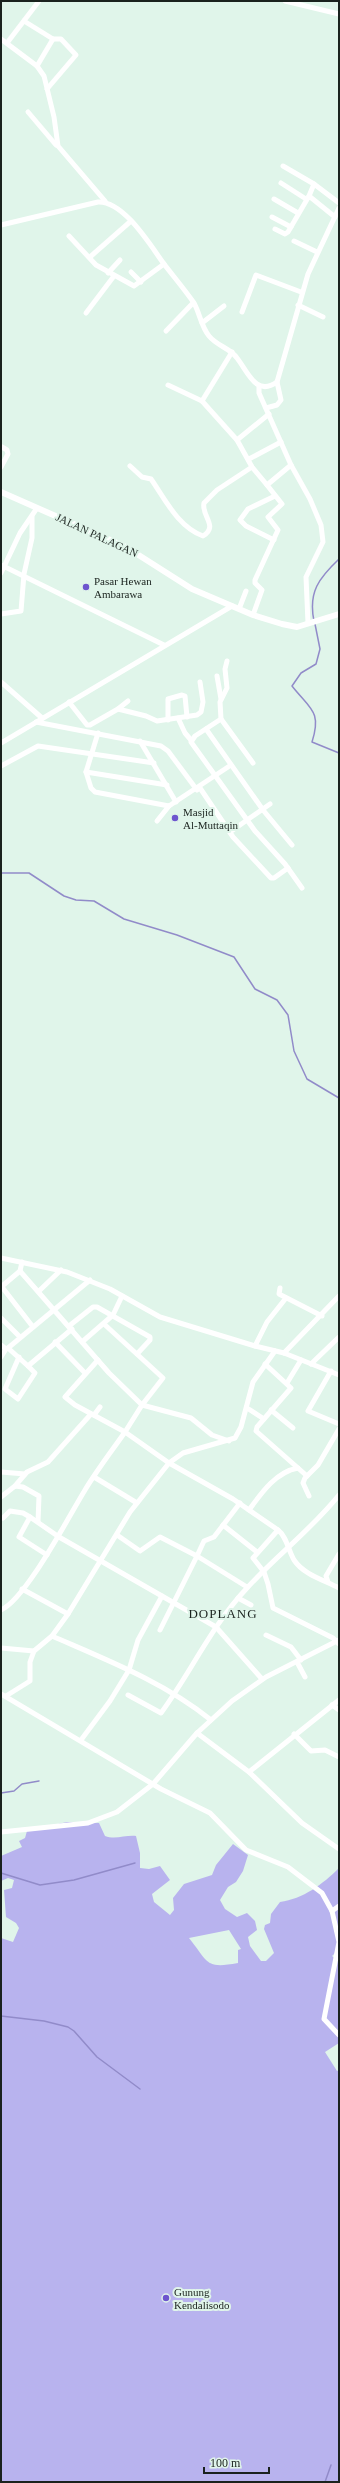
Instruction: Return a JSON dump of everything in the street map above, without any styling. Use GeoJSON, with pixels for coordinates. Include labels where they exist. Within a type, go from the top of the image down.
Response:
{"type":"FeatureCollection","features":[{"type":"Feature","properties":{"kind":"main road","name":"JALAN PALAGAN"},"geometry":{"type":"LineString","coordinates":[[1,492],[126,547],[192,589],[253,615],[297,627],[339,614]]}},
{"type":"Feature","properties":{"kind":"street"},"geometry":{"type":"LineString","coordinates":[[7,43],[40,1]]}},
{"type":"Feature","properties":{"kind":"street"},"geometry":{"type":"LineString","coordinates":[[284,1],[295,2],[339,14]]}},
{"type":"Feature","properties":{"kind":"street"},"geometry":{"type":"LineString","coordinates":[[24,21],[53,39],[62,39],[76,55],[47,89]]}},
{"type":"Feature","properties":{"kind":"street"},"geometry":{"type":"LineString","coordinates":[[1,39],[37,66],[44,76],[54,117],[58,146]]}},
{"type":"Feature","properties":{"kind":"street"},"geometry":{"type":"LineString","coordinates":[[37,66],[53,39]]}},
{"type":"Feature","properties":{"kind":"street"},"geometry":{"type":"LineString","coordinates":[[28,112],[105,202],[131,221],[193,302],[210,338],[232,352],[254,384],[259,386],[277,382]]}},
{"type":"Feature","properties":{"kind":"street"},"geometry":{"type":"LineString","coordinates":[[283,166],[314,184],[339,203]]}},
{"type":"Feature","properties":{"kind":"street"},"geometry":{"type":"LineString","coordinates":[[281,183],[308,197],[334,217]]}},
{"type":"Feature","properties":{"kind":"street"},"geometry":{"type":"LineString","coordinates":[[275,229],[287,233],[314,184]]}},
{"type":"Feature","properties":{"kind":"street"},"geometry":{"type":"LineString","coordinates":[[274,199],[298,212]]}},
{"type":"Feature","properties":{"kind":"street"},"geometry":{"type":"LineString","coordinates":[[1,225],[105,202]]}},
{"type":"Feature","properties":{"kind":"street"},"geometry":{"type":"LineString","coordinates":[[266,408],[277,404],[281,400],[277,382],[301,292],[317,252],[339,208]]}},
{"type":"Feature","properties":{"kind":"street"},"geometry":{"type":"LineString","coordinates":[[272,217],[291,227]]}},
{"type":"Feature","properties":{"kind":"street"},"geometry":{"type":"LineString","coordinates":[[90,257],[131,221]]}},
{"type":"Feature","properties":{"kind":"street"},"geometry":{"type":"LineString","coordinates":[[70,236],[108,273],[134,286],[164,264]]}},
{"type":"Feature","properties":{"kind":"street"},"geometry":{"type":"LineString","coordinates":[[294,242],[317,252]]}},
{"type":"Feature","properties":{"kind":"street"},"geometry":{"type":"LineString","coordinates":[[108,273],[120,260]]}},
{"type":"Feature","properties":{"kind":"street"},"geometry":{"type":"LineString","coordinates":[[131,272],[141,282]]}},
{"type":"Feature","properties":{"kind":"street"},"geometry":{"type":"LineString","coordinates":[[242,312],[256,275],[301,292]]}},
{"type":"Feature","properties":{"kind":"street"},"geometry":{"type":"LineString","coordinates":[[86,313],[114,276]]}},
{"type":"Feature","properties":{"kind":"street"},"geometry":{"type":"LineString","coordinates":[[166,331],[193,302]]}},
{"type":"Feature","properties":{"kind":"street"},"geometry":{"type":"LineString","coordinates":[[298,305],[323,317]]}},
{"type":"Feature","properties":{"kind":"street"},"geometry":{"type":"LineString","coordinates":[[202,323],[224,306]]}},
{"type":"Feature","properties":{"kind":"street"},"geometry":{"type":"LineString","coordinates":[[202,402],[232,352]]}},
{"type":"Feature","properties":{"kind":"street"},"geometry":{"type":"LineString","coordinates":[[168,385],[202,402],[237,440],[249,459],[252,467],[282,504],[267,520],[278,530],[255,580],[255,583],[262,590],[253,615]]}},
{"type":"Feature","properties":{"kind":"street"},"geometry":{"type":"LineString","coordinates":[[259,386],[268,414],[291,465],[310,499],[324,538],[306,577],[312,623]]}},
{"type":"Feature","properties":{"kind":"street"},"geometry":{"type":"LineString","coordinates":[[237,440],[268,414]]}},
{"type":"Feature","properties":{"kind":"street"},"geometry":{"type":"LineString","coordinates":[[249,459],[281,442]]}},
{"type":"Feature","properties":{"kind":"street"},"geometry":{"type":"LineString","coordinates":[[1,467],[8,454],[7,450],[2,447]]}},
{"type":"Feature","properties":{"kind":"street"},"geometry":{"type":"LineString","coordinates":[[267,485],[291,465]]}},
{"type":"Feature","properties":{"kind":"street"},"geometry":{"type":"LineString","coordinates":[[130,466],[142,477],[151,480],[164,502],[194,532],[202,536],[209,530],[210,525],[204,510],[204,503],[217,490],[252,467]]}},
{"type":"Feature","properties":{"kind":"street"},"geometry":{"type":"LineString","coordinates":[[274,540],[246,526],[240,520],[248,509],[275,496]]}},
{"type":"Feature","properties":{"kind":"street"},"geometry":{"type":"LineString","coordinates":[[1,573],[20,533],[37,508]]}},
{"type":"Feature","properties":{"kind":"street"},"geometry":{"type":"LineString","coordinates":[[1,614],[21,611],[24,574],[32,538],[32,517]]}},
{"type":"Feature","properties":{"kind":"street"},"geometry":{"type":"LineString","coordinates":[[3,566],[24,574],[164,645]]}},
{"type":"Feature","properties":{"kind":"street"},"geometry":{"type":"LineString","coordinates":[[240,609],[246,592]]}},
{"type":"Feature","properties":{"kind":"street"},"geometry":{"type":"LineString","coordinates":[[1,743],[232,606]]}},
{"type":"Feature","properties":{"kind":"street"},"geometry":{"type":"LineString","coordinates":[[221,699],[227,688],[225,669],[227,661]]}},
{"type":"Feature","properties":{"kind":"street"},"geometry":{"type":"LineString","coordinates":[[217,676],[221,699],[221,719],[253,763]]}},
{"type":"Feature","properties":{"kind":"street"},"geometry":{"type":"LineString","coordinates":[[1,682],[42,718]]}},
{"type":"Feature","properties":{"kind":"street"},"geometry":{"type":"LineString","coordinates":[[118,709],[146,716],[158,721],[187,717],[201,712],[203,702],[200,682]]}},
{"type":"Feature","properties":{"kind":"street"},"geometry":{"type":"LineString","coordinates":[[168,720],[168,699],[182,695],[185,696],[187,717]]}},
{"type":"Feature","properties":{"kind":"street"},"geometry":{"type":"LineString","coordinates":[[69,702],[87,725],[118,709],[128,701]]}},
{"type":"Feature","properties":{"kind":"street"},"geometry":{"type":"LineString","coordinates":[[178,718],[185,733],[248,821],[288,868],[302,888]]}},
{"type":"Feature","properties":{"kind":"street"},"geometry":{"type":"LineString","coordinates":[[191,740],[221,719]]}},
{"type":"Feature","properties":{"kind":"street"},"geometry":{"type":"LineString","coordinates":[[36,722],[161,746],[168,751],[230,832],[271,878],[274,878],[288,868]]}},
{"type":"Feature","properties":{"kind":"street"},"geometry":{"type":"LineString","coordinates":[[206,729],[263,810],[292,845]]}},
{"type":"Feature","properties":{"kind":"street"},"geometry":{"type":"LineString","coordinates":[[98,733],[86,772],[90,788],[95,792],[169,806]]}},
{"type":"Feature","properties":{"kind":"street"},"geometry":{"type":"LineString","coordinates":[[140,741],[154,762],[176,802]]}},
{"type":"Feature","properties":{"kind":"street"},"geometry":{"type":"LineString","coordinates":[[1,766],[38,746],[92,752],[154,762]]}},
{"type":"Feature","properties":{"kind":"street"},"geometry":{"type":"LineString","coordinates":[[157,821],[169,806],[198,789],[231,765]]}},
{"type":"Feature","properties":{"kind":"street"},"geometry":{"type":"LineString","coordinates":[[86,772],[167,785]]}},
{"type":"Feature","properties":{"kind":"street"},"geometry":{"type":"LineString","coordinates":[[230,832],[248,821],[270,804]]}},
{"type":"Feature","properties":{"kind":"street"},"geometry":{"type":"LineString","coordinates":[[1,1258],[61,1270],[90,1280],[160,1317],[255,1346],[284,1353],[339,1375]]}},
{"type":"Feature","properties":{"kind":"street"},"geometry":{"type":"LineString","coordinates":[[22,1262],[20,1271],[4,1281],[1,1287],[33,1327]]}},
{"type":"Feature","properties":{"kind":"street"},"geometry":{"type":"LineString","coordinates":[[39,1291],[61,1270]]}},
{"type":"Feature","properties":{"kind":"street"},"geometry":{"type":"LineString","coordinates":[[20,1271],[98,1360],[142,1405],[191,1418],[212,1435],[229,1441]]}},
{"type":"Feature","properties":{"kind":"street"},"geometry":{"type":"LineString","coordinates":[[1,1357],[7,1349],[90,1280]]}},
{"type":"Feature","properties":{"kind":"street"},"geometry":{"type":"LineString","coordinates":[[280,1288],[278,1292],[286,1298],[322,1316]]}},
{"type":"Feature","properties":{"kind":"street"},"geometry":{"type":"LineString","coordinates":[[82,1342],[113,1315],[122,1296]]}},
{"type":"Feature","properties":{"kind":"street"},"geometry":{"type":"LineString","coordinates":[[284,1353],[322,1316],[339,1296]]}},
{"type":"Feature","properties":{"kind":"street"},"geometry":{"type":"LineString","coordinates":[[255,1346],[268,1322],[286,1298]]}},
{"type":"Feature","properties":{"kind":"street"},"geometry":{"type":"LineString","coordinates":[[28,1366],[94,1306],[113,1315],[150,1338],[137,1354]]}},
{"type":"Feature","properties":{"kind":"street"},"geometry":{"type":"LineString","coordinates":[[1,1318],[20,1338]]}},
{"type":"Feature","properties":{"kind":"street"},"geometry":{"type":"LineString","coordinates":[[2,1609],[22,1589],[59,1538],[94,1477],[142,1405],[163,1378],[104,1324]]}},
{"type":"Feature","properties":{"kind":"street"},"geometry":{"type":"LineString","coordinates":[[311,1364],[339,1337]]}},
{"type":"Feature","properties":{"kind":"street"},"geometry":{"type":"LineString","coordinates":[[56,1342],[85,1373]]}},
{"type":"Feature","properties":{"kind":"street"},"geometry":{"type":"LineString","coordinates":[[1,1345],[19,1358],[35,1373],[18,1399],[5,1389],[19,1358]]}},
{"type":"Feature","properties":{"kind":"street"},"geometry":{"type":"LineString","coordinates":[[3,1695],[30,1681],[30,1662],[34,1651],[52,1636],[68,1614],[102,1562],[137,1503],[170,1463],[183,1453],[229,1441],[239,1433],[253,1382],[275,1351]]}},
{"type":"Feature","properties":{"kind":"street"},"geometry":{"type":"LineString","coordinates":[[98,1360],[65,1397],[124,1432],[170,1463],[240,1503],[278,1530],[294,1559],[302,1568],[339,1588]]}},
{"type":"Feature","properties":{"kind":"street"},"geometry":{"type":"LineString","coordinates":[[287,1383],[301,1360]]}},
{"type":"Feature","properties":{"kind":"street"},"geometry":{"type":"LineString","coordinates":[[265,1364],[287,1383],[290,1388],[257,1427],[256,1432],[307,1476]]}},
{"type":"Feature","properties":{"kind":"street"},"geometry":{"type":"LineString","coordinates":[[331,1371],[308,1410],[339,1424]]}},
{"type":"Feature","properties":{"kind":"street"},"geometry":{"type":"LineString","coordinates":[[1,1497],[15,1486],[25,1474],[48,1462],[100,1407]]}},
{"type":"Feature","properties":{"kind":"street"},"geometry":{"type":"LineString","coordinates":[[247,1408],[264,1419]]}},
{"type":"Feature","properties":{"kind":"street"},"geometry":{"type":"LineString","coordinates":[[272,1410],[293,1428]]}},
{"type":"Feature","properties":{"kind":"street"},"geometry":{"type":"LineString","coordinates":[[309,1496],[303,1483],[307,1476],[318,1465],[339,1429]]}},
{"type":"Feature","properties":{"kind":"street"},"geometry":{"type":"LineString","coordinates":[[249,1510],[273,1480],[289,1470],[298,1468]]}},
{"type":"Feature","properties":{"kind":"street"},"geometry":{"type":"LineString","coordinates":[[1,1472],[25,1474]]}},
{"type":"Feature","properties":{"kind":"street"},"geometry":{"type":"LineString","coordinates":[[94,1477],[137,1503]]}},
{"type":"Feature","properties":{"kind":"street"},"geometry":{"type":"LineString","coordinates":[[15,1486],[23,1487],[40,1496],[38,1522]]}},
{"type":"Feature","properties":{"kind":"street"},"geometry":{"type":"LineString","coordinates":[[128,1695],[160,1713],[216,1627],[247,1587],[289,1548],[339,1495]]}},
{"type":"Feature","properties":{"kind":"street"},"geometry":{"type":"LineString","coordinates":[[160,1630],[204,1541],[214,1537],[240,1503]]}},
{"type":"Feature","properties":{"kind":"street"},"geometry":{"type":"LineString","coordinates":[[3,1518],[10,1511],[14,1510],[30,1517],[59,1538],[216,1627],[262,1679]]}},
{"type":"Feature","properties":{"kind":"street"},"geometry":{"type":"LineString","coordinates":[[30,1517],[19,1537],[47,1555]]}},
{"type":"Feature","properties":{"kind":"street"},"geometry":{"type":"LineString","coordinates":[[223,1525],[257,1552]]}},
{"type":"Feature","properties":{"kind":"street"},"geometry":{"type":"LineString","coordinates":[[278,1530],[257,1552],[253,1560],[264,1572],[274,1610],[338,1642]]}},
{"type":"Feature","properties":{"kind":"street"},"geometry":{"type":"LineString","coordinates":[[117,1535],[140,1551],[160,1537],[197,1556],[247,1587]]}},
{"type":"Feature","properties":{"kind":"street"},"geometry":{"type":"LineString","coordinates":[[328,1582],[326,1576],[339,1554]]}},
{"type":"Feature","properties":{"kind":"street"},"geometry":{"type":"LineString","coordinates":[[22,1589],[68,1614]]}},
{"type":"Feature","properties":{"kind":"street"},"geometry":{"type":"LineString","coordinates":[[81,1740],[110,1701],[129,1670],[138,1640],[162,1596]]}},
{"type":"Feature","properties":{"kind":"street"},"geometry":{"type":"LineString","coordinates":[[238,1598],[252,1605]]}},
{"type":"Feature","properties":{"kind":"street"},"geometry":{"type":"LineString","coordinates":[[266,1635],[287,1644],[299,1661],[305,1677]]}},
{"type":"Feature","properties":{"kind":"street"},"geometry":{"type":"LineString","coordinates":[[52,1636],[129,1670],[174,1693],[210,1720]]}},
{"type":"Feature","properties":{"kind":"street"},"geometry":{"type":"LineString","coordinates":[[1,1832],[88,1823],[104,1819],[117,1812],[153,1784],[197,1733],[232,1701],[262,1679],[338,1642]]}},
{"type":"Feature","properties":{"kind":"street"},"geometry":{"type":"LineString","coordinates":[[1,1648],[34,1651]]}},
{"type":"Feature","properties":{"kind":"street"},"geometry":{"type":"LineString","coordinates":[[3,1695],[153,1784],[210,1813],[246,1850],[280,1863],[311,1883],[326,1898],[332,1912],[339,1946],[329,1999],[324,2015],[326,2023],[339,2035]]}},
{"type":"Feature","properties":{"kind":"street"},"geometry":{"type":"LineString","coordinates":[[249,1772],[294,1734],[339,1700]]}},
{"type":"Feature","properties":{"kind":"street"},"geometry":{"type":"LineString","coordinates":[[332,1705],[339,1710]]}},
{"type":"Feature","properties":{"kind":"street"},"geometry":{"type":"LineString","coordinates":[[197,1733],[249,1772],[302,1822],[339,1849]]}},
{"type":"Feature","properties":{"kind":"street"},"geometry":{"type":"LineString","coordinates":[[294,1734],[312,1751],[325,1750],[339,1757]]}},
{"type":"Feature","properties":{"kind":"street"},"geometry":{"type":"LineString","coordinates":[[332,1912],[339,1906]]}},
{"type":"Feature","properties":{"kind":"shaded area"},"geometry":{"type":"Polygon","coordinates":[[[67,1822],[99,1823],[105,1836],[113,1838],[136,1836],[140,1853],[140,1868],[149,1869],[160,1866],[170,1880],[152,1894],[154,1902],[170,1915],[174,1910],[173,1898],[184,1884],[212,1875],[216,1865],[233,1844],[248,1855],[243,1871],[236,1882],[228,1887],[220,1900],[225,1909],[237,1917],[247,1913],[255,1921],[257,1930],[248,1937],[250,1946],[261,1961],[266,1961],[274,1953],[264,1929],[265,1925],[270,1923],[271,1914],[280,1902],[297,1898],[312,1890],[339,1868],[339,1949],[332,1956],[339,1962],[339,2043],[325,2052],[337,2071],[339,2070],[339,2482],[1,2482],[1,1938],[13,1942],[19,1928],[16,1923],[6,1917],[4,1890],[12,1888],[14,1880],[8,1878],[1,1881],[1,1856],[22,1847],[19,1841],[25,1838],[27,1831],[67,1822]],[[229,1930],[189,1938],[205,1958],[213,1964],[227,1965],[238,1963],[238,1950],[241,1949],[229,1930]]]}},
{"type":"Feature","properties":{"kind":"waterway"},"geometry":{"type":"LineString","coordinates":[[314,621],[313,602],[317,586],[321,579],[339,559]]}},
{"type":"Feature","properties":{"kind":"waterway"},"geometry":{"type":"LineString","coordinates":[[315,624],[320,649],[316,664],[301,673],[292,686],[309,706],[315,717],[315,732],[312,742],[339,753]]}},
{"type":"Feature","properties":{"kind":"waterway"},"geometry":{"type":"LineString","coordinates":[[1,873],[29,873],[64,896],[76,900],[94,901],[124,919],[177,935],[234,957],[255,989],[277,1000],[288,1015],[294,1051],[307,1079],[339,1098]]}},
{"type":"Feature","properties":{"kind":"waterway"},"geometry":{"type":"LineString","coordinates":[[1,1793],[14,1791],[22,1784],[39,1781]]}},
{"type":"Feature","properties":{"kind":"waterway"},"geometry":{"type":"LineString","coordinates":[[1,1873],[40,1885],[74,1880],[135,1863]]}},
{"type":"Feature","properties":{"kind":"waterway"},"geometry":{"type":"LineString","coordinates":[[1,2016],[44,2021],[68,2027],[74,2031],[97,2057],[140,2089]]}},
{"type":"Feature","properties":{"kind":"waterway"},"geometry":{"type":"LineString","coordinates":[[325,2482],[331,2465]]}},
{"type":"Feature","properties":{"kind":"place","name":"Pasar Hewan Ambarawa"},"geometry":{"type":"Point","coordinates":[86,587]}},
{"type":"Feature","properties":{"kind":"place","name":"Masjid Al-Muttaqin"},"geometry":{"type":"Point","coordinates":[175,818]}},
{"type":"Feature","properties":{"kind":"place","name":"Gunung Kendalisodo"},"geometry":{"type":"Point","coordinates":[166,2298]}},
{"type":"Feature","properties":{"kind":"district","name":"DOPLANG"},"geometry":{"type":"Point","coordinates":[223,1613]}}]}
